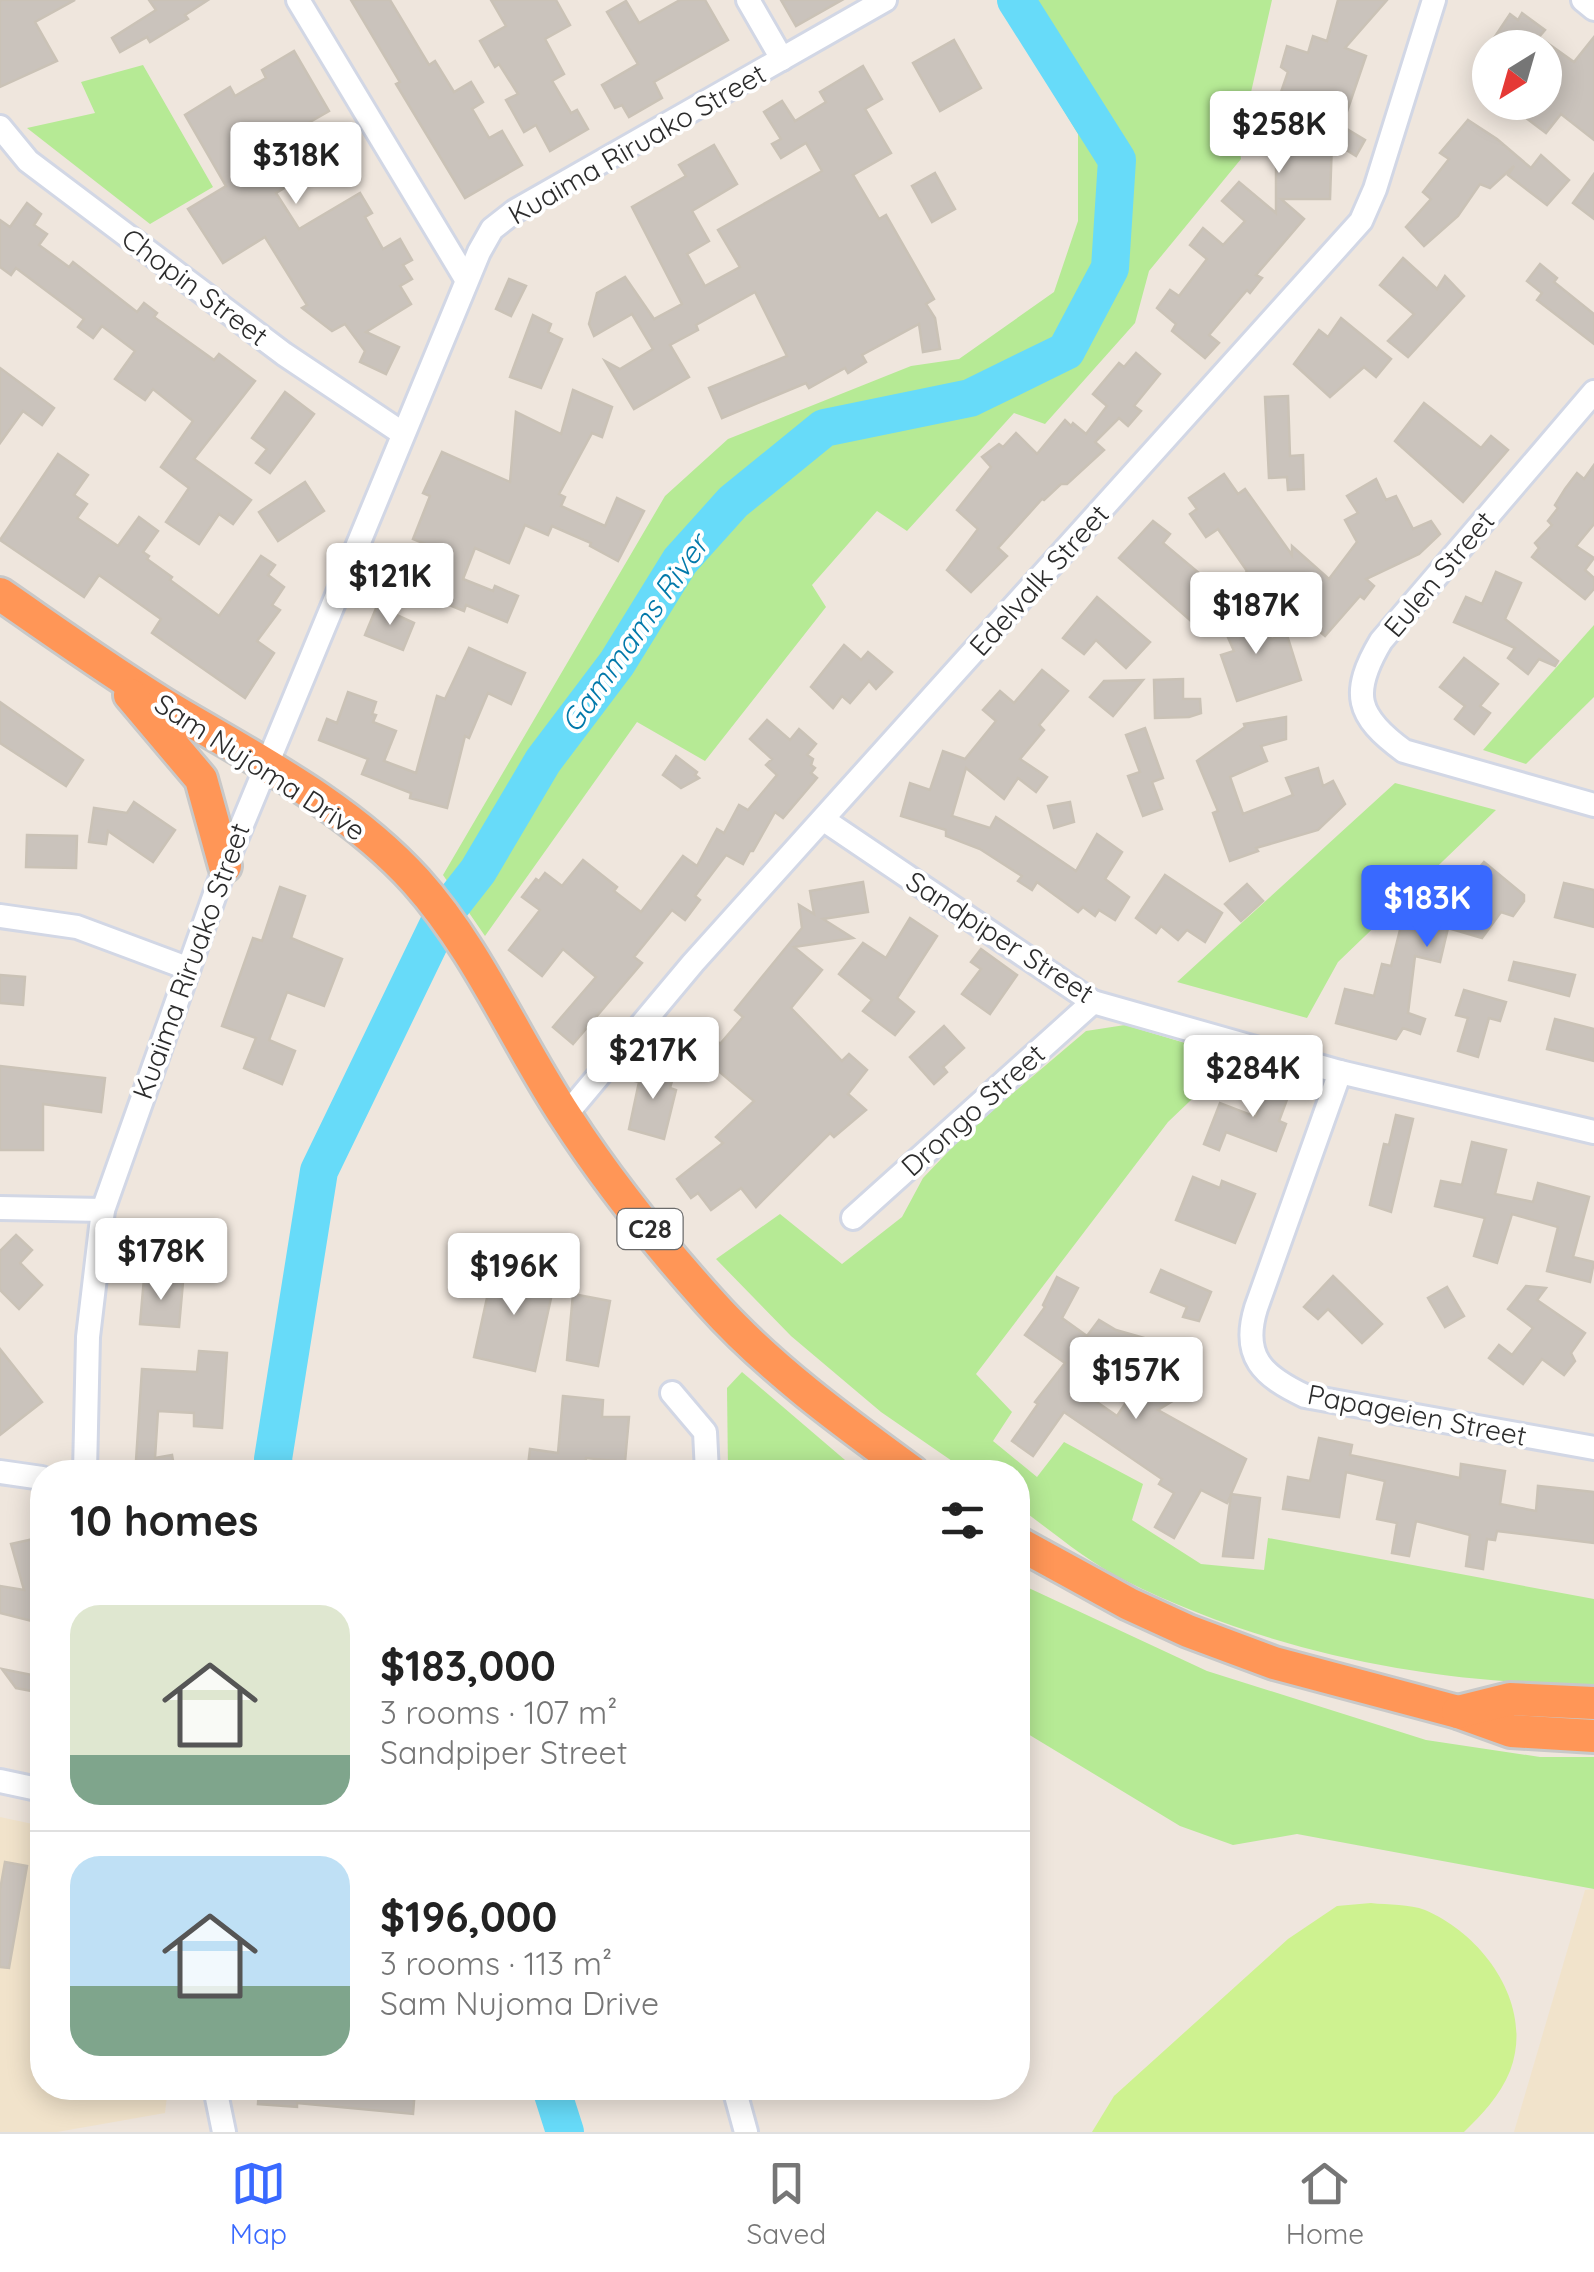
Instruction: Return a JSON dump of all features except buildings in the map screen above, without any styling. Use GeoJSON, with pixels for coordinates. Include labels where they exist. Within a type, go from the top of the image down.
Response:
{"type":"FeatureCollection","features":[{"type":"Feature","properties":{"kind":"highway","name":"Sam Nujoma Drive"},"geometry":{"type":"LineString","coordinates":[[0,594],[102,666],[265,764],[347,820],[416,882],[452,930],[564,1116],[623,1197],[711,1303],[794,1380],[897,1460]]}},
{"type":"Feature","properties":{"kind":"highway"},"geometry":{"type":"LineString","coordinates":[[102,666],[201,779],[224,866]]}},
{"type":"Feature","properties":{"kind":"highway"},"geometry":{"type":"LineString","coordinates":[[1030,1550],[1188,1631],[1274,1664],[1458,1712],[1511,1731],[1594,1736]]}},
{"type":"Feature","properties":{"kind":"highway"},"geometry":{"type":"LineString","coordinates":[[1458,1712],[1510,1699],[1594,1703]]}},
{"type":"Feature","properties":{"kind":"street"},"geometry":{"type":"LineString","coordinates":[[298,0],[466,279]]}},
{"type":"Feature","properties":{"kind":"street"},"geometry":{"type":"LineString","coordinates":[[748,0],[782,59]]}},
{"type":"Feature","properties":{"kind":"street","name":"Kuaima Riruako Street"},"geometry":{"type":"LineString","coordinates":[[85,1460],[88,1337],[102,1210],[224,866],[466,279],[492,230],[514,210],[885,0]]}},
{"type":"Feature","properties":{"kind":"street","name":"Edelvalk Street"},"geometry":{"type":"LineString","coordinates":[[564,1116],[693,963],[1361,221],[1375,190],[1434,0]]}},
{"type":"Feature","properties":{"kind":"street"},"geometry":{"type":"LineString","coordinates":[[1583,0],[1594,9]]}},
{"type":"Feature","properties":{"kind":"street","name":"Chopin Street"},"geometry":{"type":"LineString","coordinates":[[0,127],[28,161],[284,354],[402,434]]}},
{"type":"Feature","properties":{"kind":"street","name":"Eulen Street"},"geometry":{"type":"LineString","coordinates":[[1594,392],[1381,642],[1366,667],[1360,697],[1365,714],[1382,735],[1404,751],[1594,805]]}},
{"type":"Feature","properties":{"kind":"street","name":"Sandpiper Street"},"geometry":{"type":"LineString","coordinates":[[824,820],[1093,1002],[1340,1072],[1594,1132]]}},
{"type":"Feature","properties":{"kind":"street"},"geometry":{"type":"LineString","coordinates":[[0,916],[77,927],[187,968]]}},
{"type":"Feature","properties":{"kind":"street","name":"Drongo Street"},"geometry":{"type":"LineString","coordinates":[[853,1218],[1093,1002]]}},
{"type":"Feature","properties":{"kind":"street","name":"Papageien Street"},"geometry":{"type":"LineString","coordinates":[[1340,1072],[1253,1319],[1252,1352],[1280,1384],[1305,1396],[1594,1448]]}},
{"type":"Feature","properties":{"kind":"street"},"geometry":{"type":"LineString","coordinates":[[0,1208],[102,1210]]}},
{"type":"Feature","properties":{"kind":"street"},"geometry":{"type":"LineString","coordinates":[[672,1393],[704,1432],[707,1460]]}},
{"type":"Feature","properties":{"kind":"street"},"geometry":{"type":"LineString","coordinates":[[0,1472],[30,1476]]}},
{"type":"Feature","properties":{"kind":"street"},"geometry":{"type":"LineString","coordinates":[[0,1781],[30,1787]]}},
{"type":"Feature","properties":{"kind":"street"},"geometry":{"type":"LineString","coordinates":[[218,2100],[224,2132]]}},
{"type":"Feature","properties":{"kind":"street"},"geometry":{"type":"LineString","coordinates":[[737,2100],[746,2132]]}},
{"type":"Feature","properties":{"kind":"shaded area"},"geometry":{"type":"Polygon","coordinates":[[[0,1817],[30,1823],[30,2100],[167,2100],[165,2113],[57,2132],[0,2132],[0,1817]]]}},
{"type":"Feature","properties":{"kind":"shaded area"},"geometry":{"type":"Polygon","coordinates":[[[1594,1889],[1594,2132],[1514,2132],[1585,1890],[1594,1889]]]}},
{"type":"Feature","properties":{"kind":"green space"},"geometry":{"type":"Polygon","coordinates":[[[997,0],[1272,0],[1239,145],[1241,159],[1149,271],[1135,323],[1045,424],[1014,413],[907,531],[877,511],[812,585],[826,607],[705,761],[637,722],[485,936],[443,875],[665,496],[728,439],[911,366],[959,359],[1054,292],[1078,221],[1078,134],[997,0]]]}},
{"type":"Feature","properties":{"kind":"green space"},"geometry":{"type":"Polygon","coordinates":[[[143,65],[213,187],[150,224],[27,128],[95,113],[81,82],[143,65]]]}},
{"type":"Feature","properties":{"kind":"green space"},"geometry":{"type":"Polygon","coordinates":[[[1594,625],[1594,697],[1526,764],[1483,750],[1594,625]]]}},
{"type":"Feature","properties":{"kind":"green space"},"geometry":{"type":"Polygon","coordinates":[[[1395,783],[1496,810],[1338,962],[1307,1018],[1177,982],[1395,783]]]}},
{"type":"Feature","properties":{"kind":"green space"},"geometry":{"type":"Polygon","coordinates":[[[1125,1025],[1235,1058],[1168,1122],[976,1374],[1012,1412],[993,1441],[1016,1460],[951,1460],[881,1412],[791,1336],[716,1259],[780,1214],[842,1264],[902,1217],[923,1178],[967,1132],[1086,1031],[1125,1025]]]}},
{"type":"Feature","properties":{"kind":"green space"},"geometry":{"type":"Polygon","coordinates":[[[742,1372],[845,1460],[728,1460],[727,1388],[742,1372]]]}},
{"type":"Feature","properties":{"kind":"green space"},"geometry":{"type":"Polygon","coordinates":[[[1064,1442],[1143,1484],[1132,1520],[1201,1564],[1264,1570],[1268,1538],[1594,1599],[1594,1684],[1534,1683],[1413,1671],[1294,1645],[1179,1605],[1124,1580],[1030,1516],[1030,1471],[1037,1477],[1064,1442]]]}},
{"type":"Feature","properties":{"kind":"green space"},"geometry":{"type":"Polygon","coordinates":[[[1030,1589],[1207,1671],[1426,1740],[1540,1757],[1594,1757],[1594,1889],[1297,1834],[1233,1845],[1180,1826],[1030,1735],[1030,1589]]]}},
{"type":"Feature","properties":{"kind":"green space"},"geometry":{"type":"Polygon","coordinates":[[[1371,1903],[1419,1908],[1447,1921],[1484,1955],[1510,1998],[1516,2046],[1510,2071],[1496,2097],[1464,2132],[1092,2132],[1114,2096],[1288,1939],[1337,1906],[1371,1903]]]}},
{"type":"Feature","properties":{"kind":"waterway","name":"Gammams River"},"geometry":{"type":"LineString","coordinates":[[273,1460],[319,1171],[442,917],[478,871],[543,761],[617,663],[680,561],[733,502],[824,428],[970,398],[1066,351],[1110,268],[1117,160],[1016,0]]}},
{"type":"Feature","properties":{"kind":"waterway","name":"Gammams River"},"geometry":{"type":"LineString","coordinates":[[555,2100],[565,2132]]}}]}
